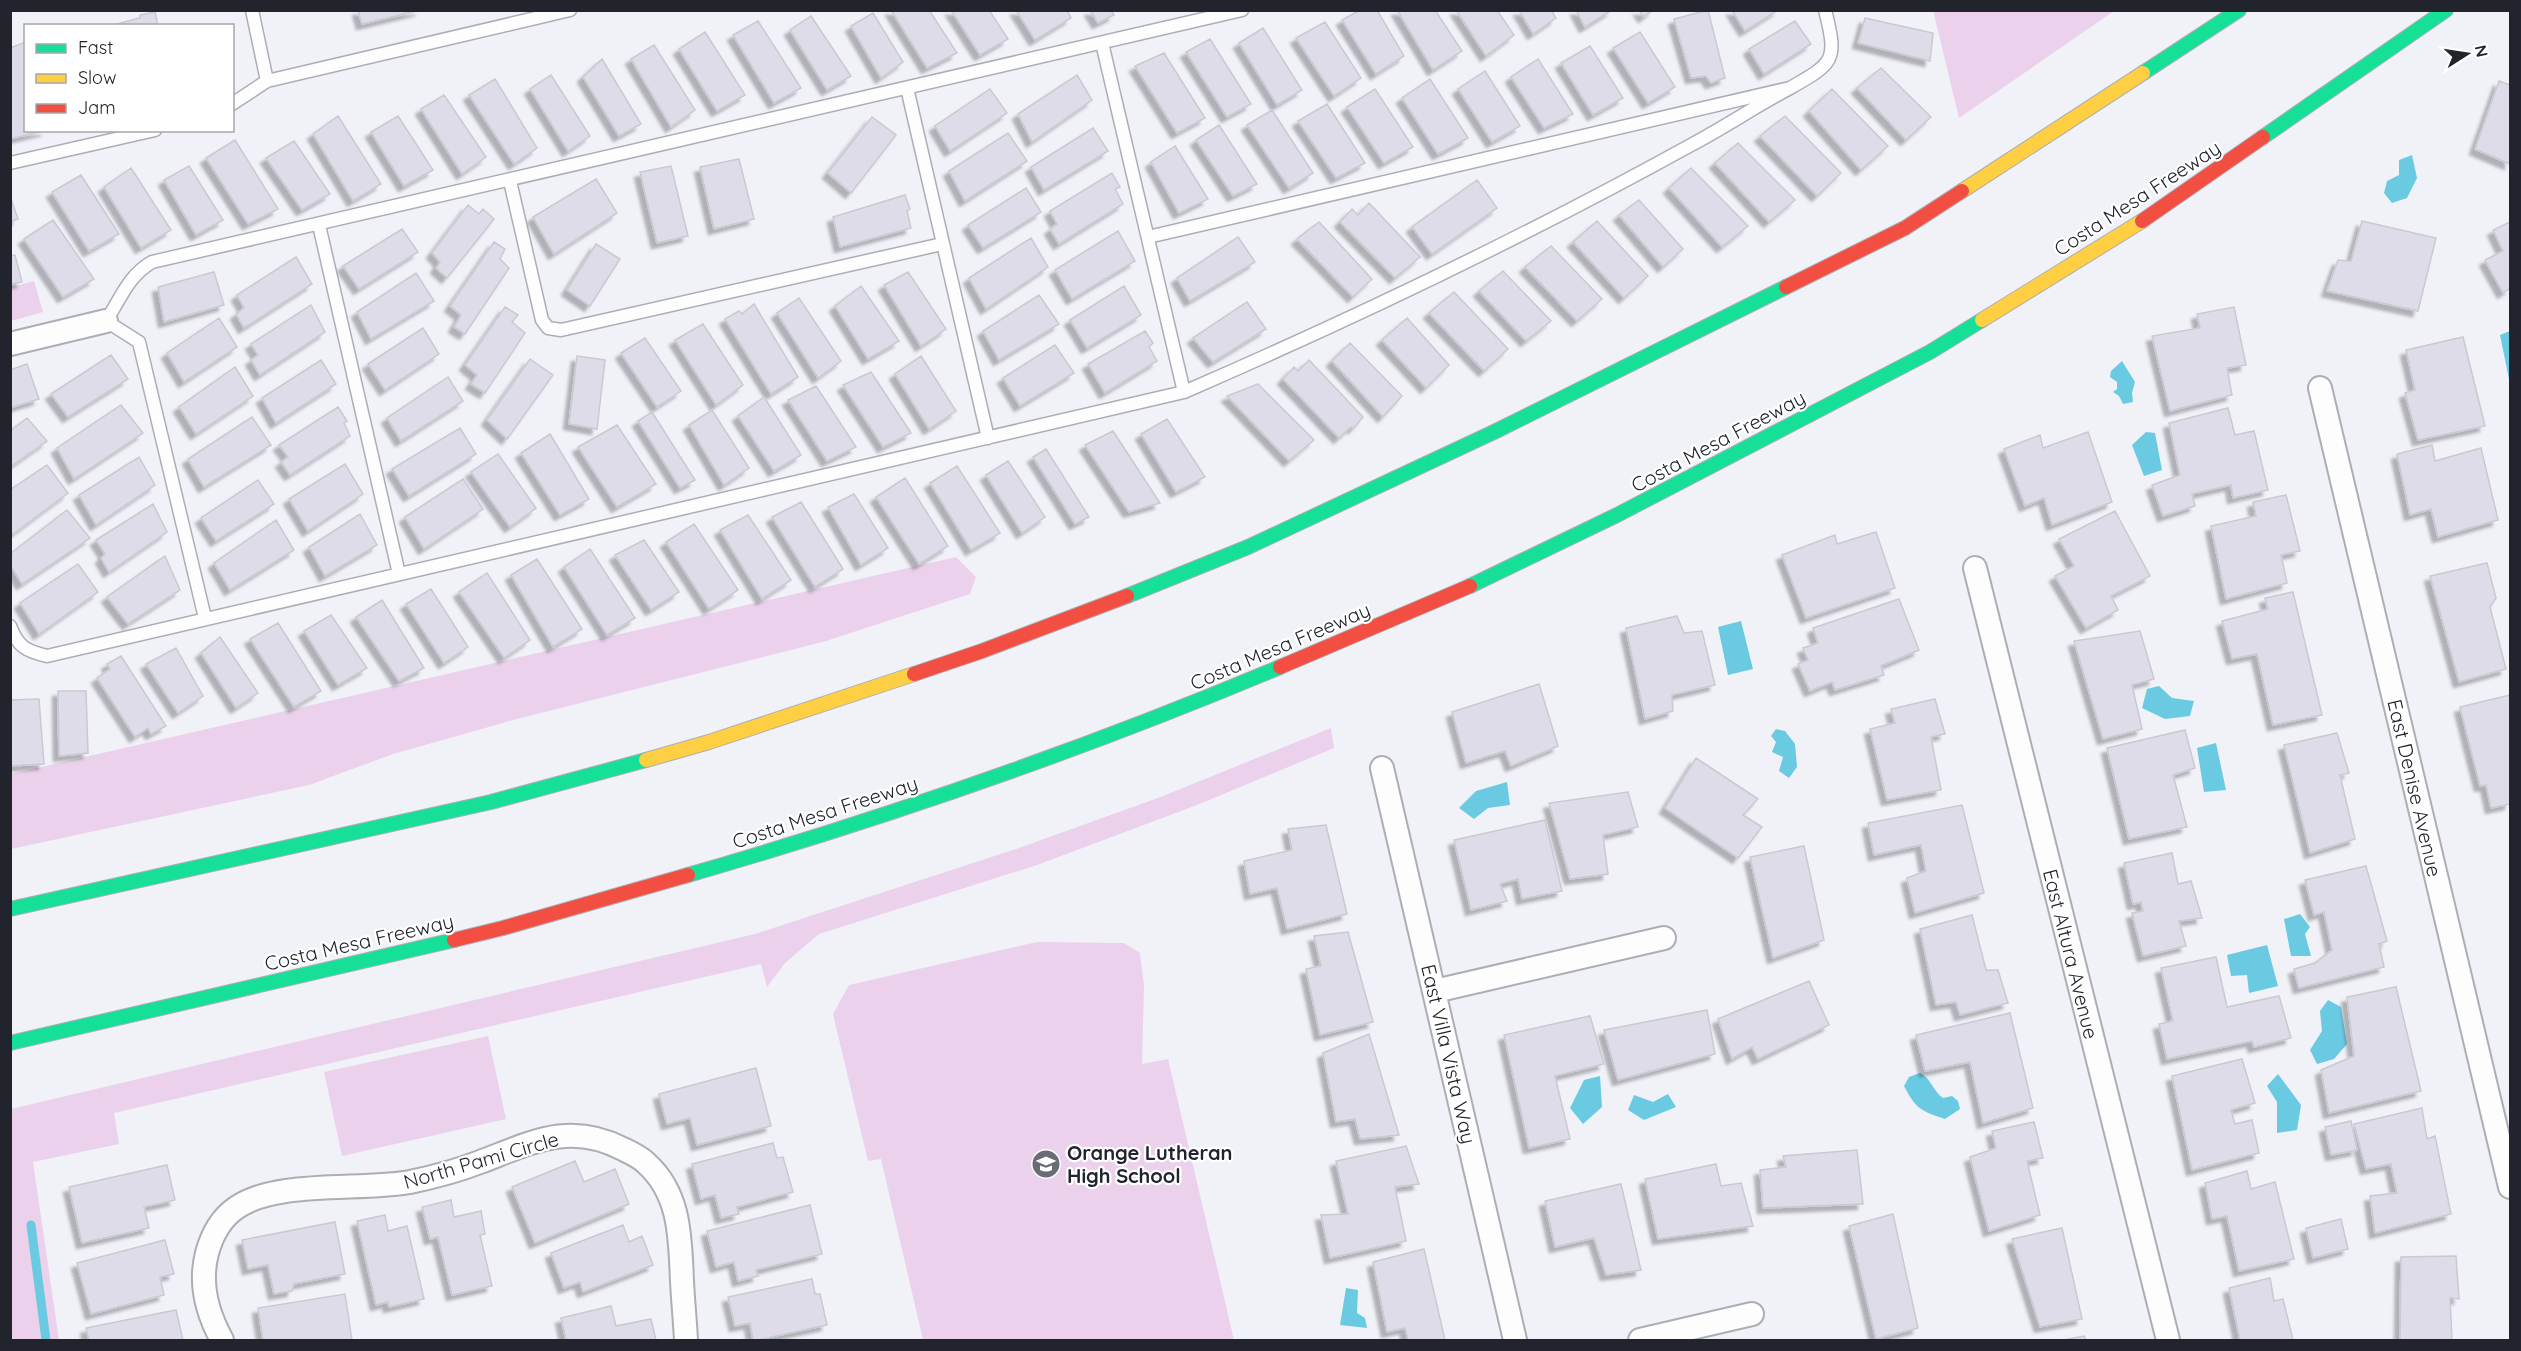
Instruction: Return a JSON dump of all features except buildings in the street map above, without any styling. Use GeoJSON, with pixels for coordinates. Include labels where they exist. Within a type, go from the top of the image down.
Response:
{"type":"FeatureCollection","features":[{"type":"Feature","properties":{"kind":"highway"},"geometry":{"type":"LineString","coordinates":[[10,909],[491,802],[603,772],[709,742],[867,690],[982,651],[1130,595],[1248,547],[1494,432],[1905,228],[2239,10]]}},
{"type":"Feature","properties":{"kind":"highway","name":"Costa Mesa Freeway"},"geometry":{"type":"LineString","coordinates":[[10,1043],[503,928],[733,862],[1016,771],[1192,704],[1329,647],[1444,598],[1617,515],[1930,352],[2147,218],[2446,10]]}},
{"type":"Feature","properties":{"kind":"street"},"geometry":{"type":"LineString","coordinates":[[10,344],[106,321]]}},
{"type":"Feature","properties":{"kind":"street","name":"East Denise Avenue"},"geometry":{"type":"LineString","coordinates":[[2320,388],[2511,1187]]}},
{"type":"Feature","properties":{"kind":"street","name":"East Altura Avenue"},"geometry":{"type":"LineString","coordinates":[[1975,568],[2168,1341]]}},
{"type":"Feature","properties":{"kind":"street","name":"East Villa Vista Way"},"geometry":{"type":"LineString","coordinates":[[1382,768],[1515,1341]]}},
{"type":"Feature","properties":{"kind":"street"},"geometry":{"type":"LineString","coordinates":[[1435,991],[1664,938]]}},
{"type":"Feature","properties":{"kind":"street","name":"North Pami Circle"},"geometry":{"type":"LineString","coordinates":[[222,1341],[209,1312],[204,1267],[219,1224],[238,1207],[268,1195],[285,1192],[363,1188],[410,1182],[477,1164],[543,1138],[574,1135],[602,1140],[634,1155],[655,1173],[671,1197],[680,1233],[686,1341]]}},
{"type":"Feature","properties":{"kind":"street"},"geometry":{"type":"LineString","coordinates":[[1640,1341],[1752,1314]]}},
{"type":"Feature","properties":{"kind":"lane"},"geometry":{"type":"LineString","coordinates":[[252,10],[267,81]]}},
{"type":"Feature","properties":{"kind":"lane"},"geometry":{"type":"LineString","coordinates":[[234,103],[267,81],[570,10]]}},
{"type":"Feature","properties":{"kind":"lane"},"geometry":{"type":"LineString","coordinates":[[205,618],[139,342],[106,321],[128,282],[152,262],[1242,10]]}},
{"type":"Feature","properties":{"kind":"lane"},"geometry":{"type":"LineString","coordinates":[[10,626],[16,640],[29,652],[47,656],[1184,392],[1426,283],[1683,150],[1790,88],[1825,66],[1832,54],[1833,41],[1825,10]]}},
{"type":"Feature","properties":{"kind":"lane"},"geometry":{"type":"LineString","coordinates":[[1102,44],[1184,392]]}},
{"type":"Feature","properties":{"kind":"lane"},"geometry":{"type":"LineString","coordinates":[[907,88],[988,438]]}},
{"type":"Feature","properties":{"kind":"lane"},"geometry":{"type":"LineString","coordinates":[[1148,237],[1790,88]]}},
{"type":"Feature","properties":{"kind":"lane"},"geometry":{"type":"LineString","coordinates":[[10,163],[146,132]]}},
{"type":"Feature","properties":{"kind":"lane"},"geometry":{"type":"LineString","coordinates":[[510,181],[542,320],[548,328],[561,330],[942,244]]}},
{"type":"Feature","properties":{"kind":"lane"},"geometry":{"type":"LineString","coordinates":[[319,225],[399,574]]}},
{"type":"Feature","properties":{"kind":"shaded area"},"geometry":{"type":"Polygon","coordinates":[[[1933,10],[2114,10],[2114,11],[1959,118],[1933,10]]]}},
{"type":"Feature","properties":{"kind":"shaded area"},"geometry":{"type":"Polygon","coordinates":[[[34,281],[43,312],[11,321],[11,287],[34,281]]]}},
{"type":"Feature","properties":{"kind":"shaded area"},"geometry":{"type":"Polygon","coordinates":[[[956,557],[976,577],[970,594],[826,641],[517,719],[393,754],[309,785],[11,849],[11,774],[956,557]]]}},
{"type":"Feature","properties":{"kind":"shaded area"},"geometry":{"type":"Polygon","coordinates":[[[1331,728],[1334,748],[1197,805],[1037,865],[819,934],[785,963],[767,987],[761,964],[114,1113],[119,1144],[33,1162],[59,1340],[11,1340],[11,1109],[755,934],[1016,849],[1158,798],[1331,728]]]}},
{"type":"Feature","properties":{"kind":"shaded area"},"geometry":{"type":"Polygon","coordinates":[[[1037,942],[1124,943],[1140,953],[1144,986],[1142,1064],[1168,1059],[1234,1340],[923,1340],[881,1159],[868,1161],[833,1014],[849,985],[1037,942]]]}},
{"type":"Feature","properties":{"kind":"shaded area"},"geometry":{"type":"Polygon","coordinates":[[[488,1036],[506,1119],[342,1156],[324,1072],[488,1036]]]}},
{"type":"Feature","properties":{"kind":"water"},"geometry":{"type":"Polygon","coordinates":[[[2412,155],[2417,178],[2407,198],[2392,203],[2384,193],[2387,181],[2399,175],[2399,160],[2412,155]]]}},
{"type":"Feature","properties":{"kind":"water"},"geometry":{"type":"Polygon","coordinates":[[[2510,331],[2510,379],[2509,379],[2500,335],[2510,331]]]}},
{"type":"Feature","properties":{"kind":"water"},"geometry":{"type":"Polygon","coordinates":[[[2122,361],[2135,382],[2132,393],[2133,402],[2123,404],[2119,396],[2113,392],[2117,389],[2117,382],[2110,377],[2111,371],[2122,361]]]}},
{"type":"Feature","properties":{"kind":"water"},"geometry":{"type":"Polygon","coordinates":[[[2146,432],[2155,433],[2162,470],[2144,476],[2132,445],[2146,432]]]}},
{"type":"Feature","properties":{"kind":"water"},"geometry":{"type":"Polygon","coordinates":[[[1741,621],[1753,669],[1728,675],[1718,627],[1741,621]]]}},
{"type":"Feature","properties":{"kind":"water"},"geometry":{"type":"Polygon","coordinates":[[[2159,686],[2172,698],[2194,701],[2190,716],[2165,719],[2142,708],[2147,689],[2159,686]]]}},
{"type":"Feature","properties":{"kind":"water"},"geometry":{"type":"Polygon","coordinates":[[[1776,729],[1785,731],[1795,744],[1797,767],[1789,778],[1779,771],[1783,757],[1772,752],[1776,742],[1771,736],[1776,729]]]}},
{"type":"Feature","properties":{"kind":"water"},"geometry":{"type":"Polygon","coordinates":[[[2216,743],[2226,790],[2204,792],[2197,748],[2216,743]]]}},
{"type":"Feature","properties":{"kind":"water"},"geometry":{"type":"Polygon","coordinates":[[[1507,782],[1510,805],[1488,808],[1474,819],[1459,808],[1476,791],[1507,782]]]}},
{"type":"Feature","properties":{"kind":"water"},"geometry":{"type":"Polygon","coordinates":[[[2300,914],[2310,927],[2305,934],[2311,956],[2291,956],[2284,919],[2300,914]]]}},
{"type":"Feature","properties":{"kind":"water"},"geometry":{"type":"Polygon","coordinates":[[[2267,945],[2278,986],[2249,993],[2247,975],[2231,976],[2227,955],[2267,945]]]}},
{"type":"Feature","properties":{"kind":"water"},"geometry":{"type":"Polygon","coordinates":[[[2328,1000],[2341,1007],[2347,1044],[2334,1059],[2317,1064],[2310,1050],[2322,1031],[2320,1011],[2328,1000]]]}},
{"type":"Feature","properties":{"kind":"water"},"geometry":{"type":"Polygon","coordinates":[[[1920,1073],[1943,1098],[1952,1096],[1958,1101],[1960,1109],[1945,1119],[1920,1108],[1904,1086],[1909,1077],[1920,1073]]]}},
{"type":"Feature","properties":{"kind":"water"},"geometry":{"type":"Polygon","coordinates":[[[2278,1074],[2301,1105],[2297,1130],[2277,1133],[2277,1102],[2267,1086],[2278,1074]]]}},
{"type":"Feature","properties":{"kind":"water"},"geometry":{"type":"Polygon","coordinates":[[[1600,1076],[1602,1107],[1583,1124],[1570,1108],[1584,1080],[1600,1076]]]}},
{"type":"Feature","properties":{"kind":"water"},"geometry":{"type":"Polygon","coordinates":[[[1668,1094],[1676,1107],[1644,1120],[1628,1110],[1634,1095],[1653,1102],[1668,1094]]]}},
{"type":"Feature","properties":{"kind":"water"},"geometry":{"type":"Polygon","coordinates":[[[1346,1288],[1358,1290],[1357,1313],[1365,1318],[1367,1328],[1340,1325],[1346,1288]]]}},
{"type":"Feature","properties":{"kind":"waterway"},"geometry":{"type":"LineString","coordinates":[[31,1225],[46,1340]]}},
{"type":"Feature","properties":{"kind":"traffic: fast"},"geometry":{"type":"LineString","coordinates":[[2143,73],[2239,10]]}},
{"type":"Feature","properties":{"kind":"traffic: fast"},"geometry":{"type":"LineString","coordinates":[[2263,137],[2446,10]]}},
{"type":"Feature","properties":{"kind":"traffic: fast"},"geometry":{"type":"LineString","coordinates":[[1127,596],[1248,547],[1494,432],[1786,287]]}},
{"type":"Feature","properties":{"kind":"traffic: fast"},"geometry":{"type":"LineString","coordinates":[[1470,586],[1617,515],[1930,352],[1982,320]]}},
{"type":"Feature","properties":{"kind":"traffic: fast"},"geometry":{"type":"LineString","coordinates":[[688,875],[987,780],[1134,726],[1280,667]]}},
{"type":"Feature","properties":{"kind":"traffic: fast"},"geometry":{"type":"LineString","coordinates":[[10,909],[491,802],[646,760]]}},
{"type":"Feature","properties":{"kind":"traffic: fast"},"geometry":{"type":"LineString","coordinates":[[10,1043],[454,940]]}},
{"type":"Feature","properties":{"kind":"traffic: slow"},"geometry":{"type":"LineString","coordinates":[[1962,191],[2143,73]]}},
{"type":"Feature","properties":{"kind":"traffic: slow"},"geometry":{"type":"LineString","coordinates":[[1982,320],[2142,221]]}},
{"type":"Feature","properties":{"kind":"traffic: slow"},"geometry":{"type":"LineString","coordinates":[[646,760],[709,742],[914,674]]}},
{"type":"Feature","properties":{"kind":"traffic: jam"},"geometry":{"type":"LineString","coordinates":[[2142,221],[2263,137]]}},
{"type":"Feature","properties":{"kind":"traffic: jam"},"geometry":{"type":"LineString","coordinates":[[1786,287],[1905,228],[1962,191]]}},
{"type":"Feature","properties":{"kind":"traffic: jam"},"geometry":{"type":"LineString","coordinates":[[1280,667],[1470,586]]}},
{"type":"Feature","properties":{"kind":"traffic: jam"},"geometry":{"type":"LineString","coordinates":[[914,674],[1127,596]]}},
{"type":"Feature","properties":{"kind":"traffic: jam"},"geometry":{"type":"LineString","coordinates":[[454,940],[688,875]]}},
{"type":"Feature","properties":{"kind":"place","name":"Orange Lutheran High School"},"geometry":{"type":"Point","coordinates":[1046,1164]}}]}
